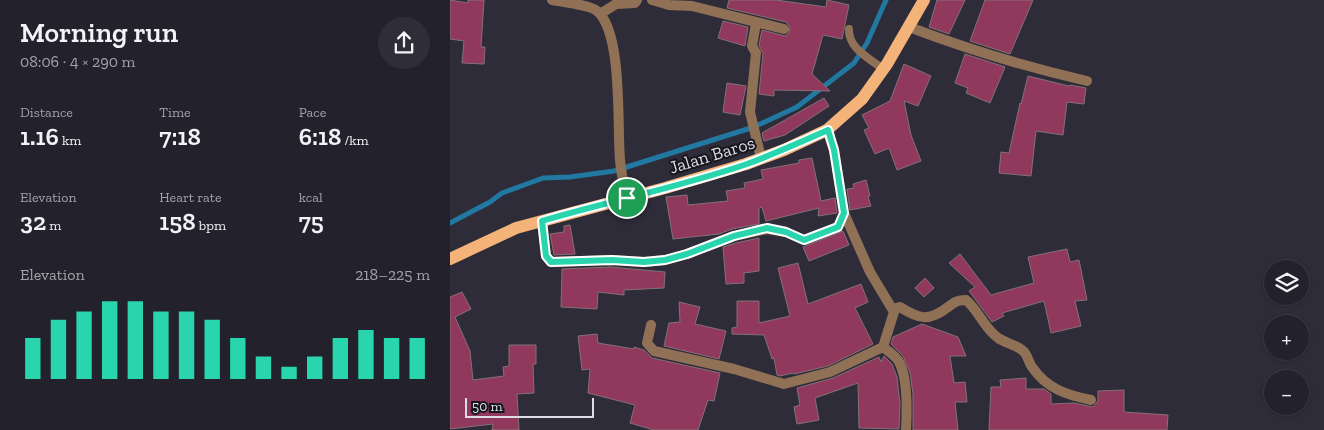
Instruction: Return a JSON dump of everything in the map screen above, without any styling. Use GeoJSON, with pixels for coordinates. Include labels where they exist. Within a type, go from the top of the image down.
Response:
{"type":"FeatureCollection","features":[{"type":"Feature","properties":{"kind":"main road","name":"Jalan Baros"},"geometry":{"type":"LineString","coordinates":[[450,259],[516,228],[665,188],[761,158],[828,130],[862,99],[883,69],[924,0]]}},
{"type":"Feature","properties":{"kind":"street"},"geometry":{"type":"LineString","coordinates":[[552,0],[596,9],[604,19],[617,66],[620,161],[627,198]]}},
{"type":"Feature","properties":{"kind":"street"},"geometry":{"type":"LineString","coordinates":[[600,14],[616,4],[635,3],[637,0]]}},
{"type":"Feature","properties":{"kind":"street"},"geometry":{"type":"LineString","coordinates":[[652,0],[670,5],[692,6],[784,29]]}},
{"type":"Feature","properties":{"kind":"street"},"geometry":{"type":"LineString","coordinates":[[756,23],[752,46],[756,53],[751,100],[751,122],[761,158]]}},
{"type":"Feature","properties":{"kind":"street"},"geometry":{"type":"LineString","coordinates":[[909,27],[964,48],[1032,68],[1087,81]]}},
{"type":"Feature","properties":{"kind":"street"},"geometry":{"type":"LineString","coordinates":[[828,130],[834,150],[844,213],[870,272],[894,312]]}},
{"type":"Feature","properties":{"kind":"street"},"geometry":{"type":"LineString","coordinates":[[542,221],[546,256],[551,262],[612,260],[644,262],[665,260],[687,254],[734,236],[767,228],[786,232],[804,240]]}},
{"type":"Feature","properties":{"kind":"street"},"geometry":{"type":"LineString","coordinates":[[651,325],[647,343],[654,352],[734,369],[784,384],[830,372],[883,347],[896,308],[900,307],[923,318],[932,318],[957,300],[966,300],[989,331],[1006,343],[1019,347],[1026,354],[1032,367],[1047,384],[1059,392],[1091,400]]}},
{"type":"Feature","properties":{"kind":"street"},"geometry":{"type":"LineString","coordinates":[[883,347],[898,360],[904,374],[907,410],[906,430]]}},
{"type":"Feature","properties":{"kind":"lane"},"geometry":{"type":"LineString","coordinates":[[849,29],[848,38],[855,47],[883,69]]}},
{"type":"Feature","properties":{"kind":"lane"},"geometry":{"type":"LineString","coordinates":[[804,240],[838,227],[844,213]]}},
{"type":"Feature","properties":{"kind":"building"},"geometry":{"type":"Polygon","coordinates":[[[450,0],[468,3],[468,0],[484,0],[481,47],[485,47],[484,64],[462,63],[464,41],[450,39],[450,0]]]}},
{"type":"Feature","properties":{"kind":"building"},"geometry":{"type":"Polygon","coordinates":[[[729,0],[776,0],[826,7],[827,0],[849,5],[842,39],[823,35],[812,74],[830,91],[774,90],[774,96],[759,94],[763,54],[759,45],[762,30],[785,36],[789,33],[790,27],[786,22],[727,8],[729,0]]]}},
{"type":"Feature","properties":{"kind":"building"},"geometry":{"type":"Polygon","coordinates":[[[937,0],[965,0],[949,34],[929,27],[937,0]]]}},
{"type":"Feature","properties":{"kind":"building"},"geometry":{"type":"Polygon","coordinates":[[[985,0],[1033,0],[1010,54],[970,41],[985,0]]]}},
{"type":"Feature","properties":{"kind":"building"},"geometry":{"type":"Polygon","coordinates":[[[723,21],[748,27],[745,46],[718,38],[723,21]]]}},
{"type":"Feature","properties":{"kind":"building"},"geometry":{"type":"Polygon","coordinates":[[[965,54],[1005,67],[990,103],[966,93],[968,88],[955,83],[965,54]]]}},
{"type":"Feature","properties":{"kind":"building"},"geometry":{"type":"Polygon","coordinates":[[[904,64],[931,76],[918,106],[904,101],[911,135],[921,161],[897,170],[889,148],[875,154],[864,130],[869,128],[862,115],[890,101],[904,64]]]}},
{"type":"Feature","properties":{"kind":"building"},"geometry":{"type":"Polygon","coordinates":[[[1028,76],[1086,88],[1084,104],[1067,102],[1063,135],[1036,131],[1031,176],[999,173],[1001,152],[1009,153],[1028,76]]]}},
{"type":"Feature","properties":{"kind":"building"},"geometry":{"type":"Polygon","coordinates":[[[727,83],[746,86],[740,115],[723,112],[727,83]]]}},
{"type":"Feature","properties":{"kind":"building"},"geometry":{"type":"Polygon","coordinates":[[[824,98],[829,106],[785,135],[764,141],[762,133],[824,98]]]}},
{"type":"Feature","properties":{"kind":"building"},"geometry":{"type":"Polygon","coordinates":[[[812,158],[821,201],[835,198],[837,213],[818,216],[819,208],[766,221],[762,207],[759,208],[759,224],[732,229],[719,234],[673,239],[666,197],[687,195],[688,205],[728,201],[726,191],[745,188],[744,183],[763,179],[761,170],[799,163],[799,160],[812,158]]]}},
{"type":"Feature","properties":{"kind":"building"},"geometry":{"type":"Polygon","coordinates":[[[866,180],[871,206],[850,210],[847,189],[854,188],[853,184],[866,180]]]}},
{"type":"Feature","properties":{"kind":"building"},"geometry":{"type":"Polygon","coordinates":[[[570,225],[575,254],[554,255],[550,234],[564,232],[564,226],[570,225]]]}},
{"type":"Feature","properties":{"kind":"building"},"geometry":{"type":"Polygon","coordinates":[[[843,231],[849,245],[809,261],[803,247],[843,231]]]}},
{"type":"Feature","properties":{"kind":"building"},"geometry":{"type":"Polygon","coordinates":[[[759,238],[759,271],[744,273],[744,283],[726,284],[723,247],[759,238]]]}},
{"type":"Feature","properties":{"kind":"building"},"geometry":{"type":"Polygon","coordinates":[[[1067,249],[1070,262],[1079,260],[1087,300],[1075,301],[1081,326],[1051,333],[1044,301],[1002,313],[1004,316],[992,322],[969,291],[975,287],[949,263],[960,254],[991,295],[1034,283],[1028,257],[1067,249]]]}},
{"type":"Feature","properties":{"kind":"building"},"geometry":{"type":"Polygon","coordinates":[[[798,263],[808,304],[861,284],[868,302],[855,308],[873,344],[828,366],[780,376],[777,375],[774,358],[772,359],[764,335],[732,334],[732,328],[737,327],[737,301],[759,301],[759,323],[790,316],[778,268],[798,263]]]}},
{"type":"Feature","properties":{"kind":"building"},"geometry":{"type":"Polygon","coordinates":[[[611,267],[665,272],[664,288],[624,290],[624,295],[598,292],[597,309],[561,307],[562,269],[611,267]]]}},
{"type":"Feature","properties":{"kind":"building"},"geometry":{"type":"Polygon","coordinates":[[[925,278],[934,288],[924,297],[915,288],[925,278]]]}},
{"type":"Feature","properties":{"kind":"building"},"geometry":{"type":"Polygon","coordinates":[[[462,292],[471,309],[455,317],[470,351],[473,380],[504,376],[503,367],[509,366],[509,345],[536,345],[536,364],[533,364],[534,393],[517,394],[519,430],[492,430],[493,424],[450,429],[450,297],[462,292]]]}},
{"type":"Feature","properties":{"kind":"building"},"geometry":{"type":"Polygon","coordinates":[[[679,302],[700,307],[695,324],[726,331],[719,359],[664,346],[669,323],[680,322],[679,302]]]}},
{"type":"Feature","properties":{"kind":"building"},"geometry":{"type":"Polygon","coordinates":[[[922,324],[958,337],[966,356],[950,356],[954,383],[965,382],[967,402],[955,402],[958,430],[913,430],[913,394],[910,373],[903,356],[891,344],[893,337],[922,324]]]}},
{"type":"Feature","properties":{"kind":"building"},"geometry":{"type":"Polygon","coordinates":[[[597,334],[598,343],[634,349],[634,347],[644,350],[652,358],[720,373],[714,401],[708,400],[698,430],[654,430],[630,423],[635,405],[588,393],[590,369],[582,370],[578,336],[597,334]]]}},
{"type":"Feature","properties":{"kind":"building"},"geometry":{"type":"Polygon","coordinates":[[[884,356],[892,364],[897,377],[900,404],[899,429],[859,428],[858,383],[815,398],[819,420],[797,424],[794,407],[800,405],[797,388],[833,378],[879,357],[881,362],[884,356]]]}},
{"type":"Feature","properties":{"kind":"building"},"geometry":{"type":"Polygon","coordinates":[[[1026,378],[1026,389],[1044,389],[1051,394],[1051,404],[1074,403],[1093,407],[1098,401],[1098,391],[1124,390],[1124,412],[1168,415],[1167,430],[989,430],[991,387],[1001,387],[1000,380],[1026,378]]]}},
{"type":"Feature","properties":{"kind":"waterway"},"geometry":{"type":"LineString","coordinates":[[450,223],[490,202],[502,193],[543,178],[570,177],[614,171],[754,127],[797,107],[854,63],[867,43],[886,0]]}},
{"type":"Feature","properties":{"kind":"route"},"geometry":{"type":"LineString","coordinates":[[828,130],[834,150],[844,213],[838,227],[804,240],[786,232],[767,228],[734,236],[687,254],[665,260],[644,262],[612,260],[551,262],[548,260],[542,221],[627,198],[746,164],[784,150],[828,130]]}}]}
